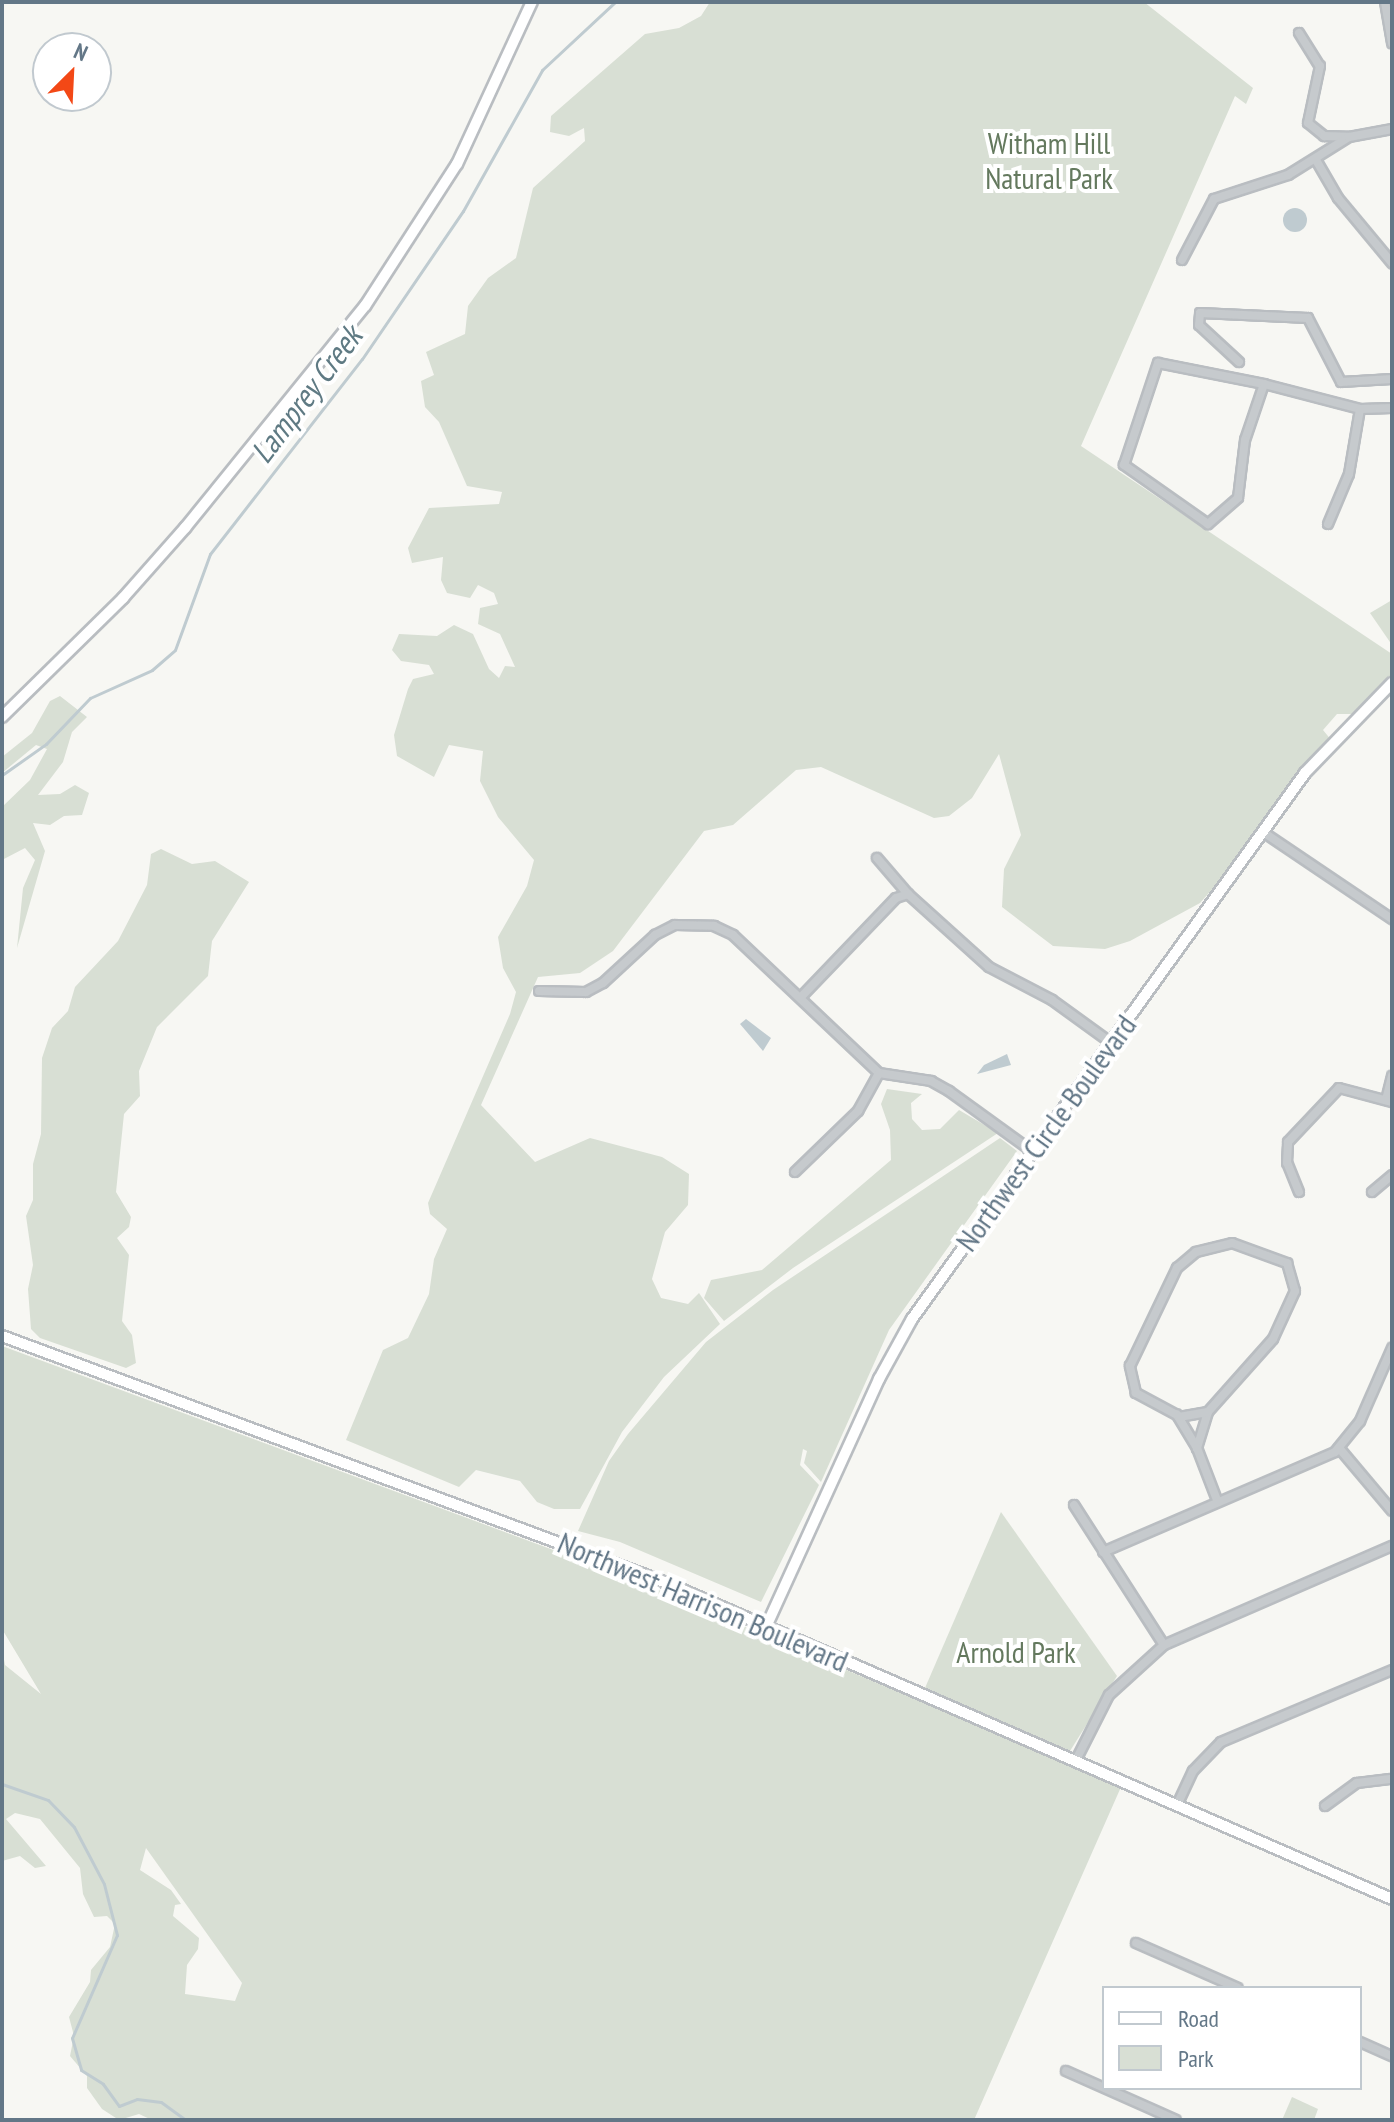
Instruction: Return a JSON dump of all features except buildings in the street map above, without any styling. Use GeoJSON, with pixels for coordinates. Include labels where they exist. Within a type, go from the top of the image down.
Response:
{"type":"FeatureCollection","features":[{"type":"Feature","properties":{"kind":"main road"},"geometry":{"type":"LineString","coordinates":[[2,717],[134,586],[365,306],[457,164],[532,2]]}},
{"type":"Feature","properties":{"kind":"main road","name":"Northwest Circle Boulevard"},"geometry":{"type":"LineString","coordinates":[[766,1627],[900,1338],[1263,832],[1337,734],[1392,683]]}},
{"type":"Feature","properties":{"kind":"main road","name":"Northwest Harrison Boulevard"},"geometry":{"type":"LineString","coordinates":[[2,1336],[519,1525],[1178,1803],[1392,1899]]}},
{"type":"Feature","properties":{"kind":"street"},"geometry":{"type":"LineString","coordinates":[[1385,2],[1392,43]]}},
{"type":"Feature","properties":{"kind":"street"},"geometry":{"type":"LineString","coordinates":[[1299,33],[1320,66],[1308,123],[1330,138],[1392,129]]}},
{"type":"Feature","properties":{"kind":"street"},"geometry":{"type":"LineString","coordinates":[[1182,260],[1205,208],[1214,199],[1288,175],[1349,137]]}},
{"type":"Feature","properties":{"kind":"street"},"geometry":{"type":"LineString","coordinates":[[1316,160],[1338,198],[1392,263]]}},
{"type":"Feature","properties":{"kind":"street"},"geometry":{"type":"LineString","coordinates":[[1239,362],[1199,325],[1200,313],[1308,318],[1341,382],[1392,379]]}},
{"type":"Feature","properties":{"kind":"street"},"geometry":{"type":"LineString","coordinates":[[1264,384],[1245,440],[1238,498],[1208,524],[1124,465],[1158,363],[1264,384],[1360,409],[1392,408]]}},
{"type":"Feature","properties":{"kind":"street"},"geometry":{"type":"LineString","coordinates":[[1328,524],[1349,474],[1360,409]]}},
{"type":"Feature","properties":{"kind":"street"},"geometry":{"type":"LineString","coordinates":[[1263,832],[1392,919]]}},
{"type":"Feature","properties":{"kind":"street"},"geometry":{"type":"LineString","coordinates":[[877,858],[908,894],[989,967],[1052,1000],[1110,1042]]}},
{"type":"Feature","properties":{"kind":"street"},"geometry":{"type":"LineString","coordinates":[[801,997],[896,898],[908,894]]}},
{"type":"Feature","properties":{"kind":"street"},"geometry":{"type":"LineString","coordinates":[[539,991],[586,992],[603,983],[655,935],[675,925],[694,925],[733,935],[879,1073],[931,1081],[1032,1151]]}},
{"type":"Feature","properties":{"kind":"street"},"geometry":{"type":"LineString","coordinates":[[795,1172],[858,1111],[879,1073]]}},
{"type":"Feature","properties":{"kind":"street"},"geometry":{"type":"LineString","coordinates":[[1299,1192],[1287,1163],[1288,1142],[1344,1087],[1389,1101],[1392,1076]]}},
{"type":"Feature","properties":{"kind":"street"},"geometry":{"type":"LineString","coordinates":[[1372,1192],[1392,1175]]}},
{"type":"Feature","properties":{"kind":"street"},"geometry":{"type":"LineString","coordinates":[[1197,1448],[1208,1412],[1273,1339],[1295,1291],[1287,1263],[1243,1245],[1204,1249],[1177,1268],[1130,1366],[1136,1393],[1179,1417],[1197,1448],[1217,1500]]}},
{"type":"Feature","properties":{"kind":"street"},"geometry":{"type":"LineString","coordinates":[[1103,1552],[1339,1448],[1360,1421],[1392,1348]]}},
{"type":"Feature","properties":{"kind":"street"},"geometry":{"type":"LineString","coordinates":[[1179,1417],[1208,1412]]}},
{"type":"Feature","properties":{"kind":"street"},"geometry":{"type":"LineString","coordinates":[[1339,1448],[1392,1511]]}},
{"type":"Feature","properties":{"kind":"street"},"geometry":{"type":"LineString","coordinates":[[1074,1505],[1164,1645]]}},
{"type":"Feature","properties":{"kind":"street"},"geometry":{"type":"LineString","coordinates":[[1076,1760],[1109,1695],[1164,1645],[1392,1546]]}},
{"type":"Feature","properties":{"kind":"street"},"geometry":{"type":"LineString","coordinates":[[1178,1803],[1193,1771],[1221,1742],[1392,1670]]}},
{"type":"Feature","properties":{"kind":"street"},"geometry":{"type":"LineString","coordinates":[[1325,1806],[1357,1783],[1392,1779]]}},
{"type":"Feature","properties":{"kind":"street"},"geometry":{"type":"LineString","coordinates":[[1136,1943],[1233,1986]]}},
{"type":"Feature","properties":{"kind":"street"},"geometry":{"type":"LineString","coordinates":[[1362,2043],[1392,2056]]}},
{"type":"Feature","properties":{"kind":"street"},"geometry":{"type":"LineString","coordinates":[[1066,2071],[1102,2087]]}},
{"type":"Feature","properties":{"kind":"street"},"geometry":{"type":"LineString","coordinates":[[1109,2090],[1176,2120]]}},
{"type":"Feature","properties":{"kind":"green space","name":"Witham Hill Natural Park"},"geometry":{"type":"Polygon","coordinates":[[[710,2],[1144,2],[1253,88],[1246,104],[1235,96],[1081,446],[1392,654],[1392,683],[1358,714],[1337,714],[1323,730],[1332,741],[1263,832],[1200,903],[1130,941],[1105,949],[1053,946],[1002,907],[1004,869],[1021,835],[999,754],[972,798],[949,816],[934,818],[821,767],[796,770],[733,825],[704,831],[613,951],[580,973],[538,977],[481,1105],[535,1162],[590,1138],[662,1157],[689,1174],[688,1205],[665,1232],[652,1279],[661,1298],[688,1304],[699,1293],[720,1324],[664,1377],[622,1432],[580,1509],[554,1509],[537,1502],[520,1481],[476,1470],[459,1487],[346,1440],[383,1350],[408,1338],[429,1294],[434,1259],[447,1229],[430,1214],[428,1203],[510,1014],[516,992],[503,968],[498,937],[527,886],[534,860],[498,817],[480,781],[483,751],[449,745],[434,777],[397,756],[394,735],[408,689],[413,679],[434,674],[429,665],[401,661],[392,650],[399,634],[437,636],[454,625],[473,634],[489,669],[499,678],[505,666],[515,667],[500,634],[478,624],[480,608],[498,604],[494,593],[478,585],[470,598],[447,593],[441,580],[443,557],[412,563],[408,548],[429,508],[499,504],[502,492],[467,486],[439,422],[425,407],[421,381],[434,375],[426,352],[465,334],[468,306],[488,278],[516,258],[533,188],[585,141],[584,128],[569,136],[550,132],[551,116],[645,34],[679,28],[701,16],[710,2]]]}},
{"type":"Feature","properties":{"kind":"green space"},"geometry":{"type":"Polygon","coordinates":[[[1392,600],[1392,645],[1370,613],[1392,600]]]}},
{"type":"Feature","properties":{"kind":"green space"},"geometry":{"type":"Polygon","coordinates":[[[60,696],[87,717],[72,732],[63,762],[38,795],[60,794],[75,785],[89,793],[82,815],[64,816],[50,825],[33,823],[45,851],[17,948],[23,888],[35,860],[25,848],[2,860],[2,807],[30,780],[47,749],[36,745],[2,773],[2,757],[32,733],[50,701],[60,696]]]}},
{"type":"Feature","properties":{"kind":"green space"},"geometry":{"type":"Polygon","coordinates":[[[161,849],[192,864],[215,861],[249,882],[212,941],[208,976],[157,1027],[139,1071],[140,1096],[124,1114],[116,1192],[131,1217],[129,1227],[117,1238],[129,1255],[122,1321],[132,1335],[136,1363],[126,1368],[40,1338],[31,1329],[28,1289],[33,1265],[26,1216],[33,1200],[33,1164],[41,1134],[42,1058],[52,1028],[68,1011],[75,987],[118,941],[147,885],[151,854],[161,849]]]}},
{"type":"Feature","properties":{"kind":"green space"},"geometry":{"type":"Polygon","coordinates":[[[887,1089],[922,1094],[911,1103],[912,1119],[922,1130],[940,1129],[959,1110],[998,1133],[793,1268],[724,1321],[704,1298],[711,1280],[762,1270],[891,1160],[890,1130],[881,1104],[887,1089]]]}},
{"type":"Feature","properties":{"kind":"green space"},"geometry":{"type":"Polygon","coordinates":[[[1000,1138],[1017,1151],[889,1330],[821,1482],[804,1463],[807,1451],[803,1449],[800,1465],[819,1485],[761,1602],[620,1542],[578,1531],[609,1461],[706,1342],[773,1290],[1000,1138]]]}},
{"type":"Feature","properties":{"kind":"green space"},"geometry":{"type":"Polygon","coordinates":[[[2,1346],[640,1582],[1121,1787],[974,2120],[152,2120],[139,2114],[119,2120],[102,2109],[87,2088],[87,2076],[70,2056],[74,2036],[69,2017],[90,1982],[91,1970],[110,1947],[115,1924],[107,1916],[94,1917],[83,1894],[80,1868],[40,1819],[15,1813],[6,1819],[46,1866],[35,1868],[20,1856],[2,1861],[2,1648],[5,1665],[41,1694],[2,1629],[2,1346]],[[146,1848],[140,1870],[171,1890],[181,1904],[175,1905],[173,1916],[199,1938],[198,1949],[187,1965],[185,1994],[235,2001],[242,1983],[146,1848]]]}},
{"type":"Feature","properties":{"kind":"green space","name":"Arnold Park"},"geometry":{"type":"Polygon","coordinates":[[[1001,1512],[1117,1676],[1070,1751],[925,1688],[1001,1512]]]}},
{"type":"Feature","properties":{"kind":"green space"},"geometry":{"type":"Polygon","coordinates":[[[1292,2097],[1318,2109],[1314,2120],[1282,2120],[1292,2097]]]}},
{"type":"Feature","properties":{"kind":"shaded area"},"geometry":{"type":"Polygon","coordinates":[[[1295,208],[1304,211],[1307,220],[1304,229],[1295,232],[1286,229],[1283,220],[1286,211],[1295,208]]]}},
{"type":"Feature","properties":{"kind":"shaded area"},"geometry":{"type":"Polygon","coordinates":[[[746,1019],[771,1038],[763,1051],[740,1024],[746,1019]]]}},
{"type":"Feature","properties":{"kind":"shaded area"},"geometry":{"type":"Polygon","coordinates":[[[1007,1054],[1011,1065],[977,1074],[984,1065],[1007,1054]]]}},
{"type":"Feature","properties":{"kind":"waterway","name":"Lamprey Creek"},"geometry":{"type":"LineString","coordinates":[[2,775],[46,744],[90,698],[152,670],[175,650],[210,554],[362,359],[463,211],[542,70],[615,2]]}},
{"type":"Feature","properties":{"kind":"waterway"},"geometry":{"type":"LineString","coordinates":[[2,1784],[48,1800],[74,1827],[104,1884],[117,1935],[72,2038],[81,2070],[103,2084],[119,2106],[137,2099],[161,2102],[186,2120]]}},
{"type":"Feature","properties":{"kind":"waterway"},"geometry":{"type":"LineString","coordinates":[[211,2120],[220,2120]]}}]}
